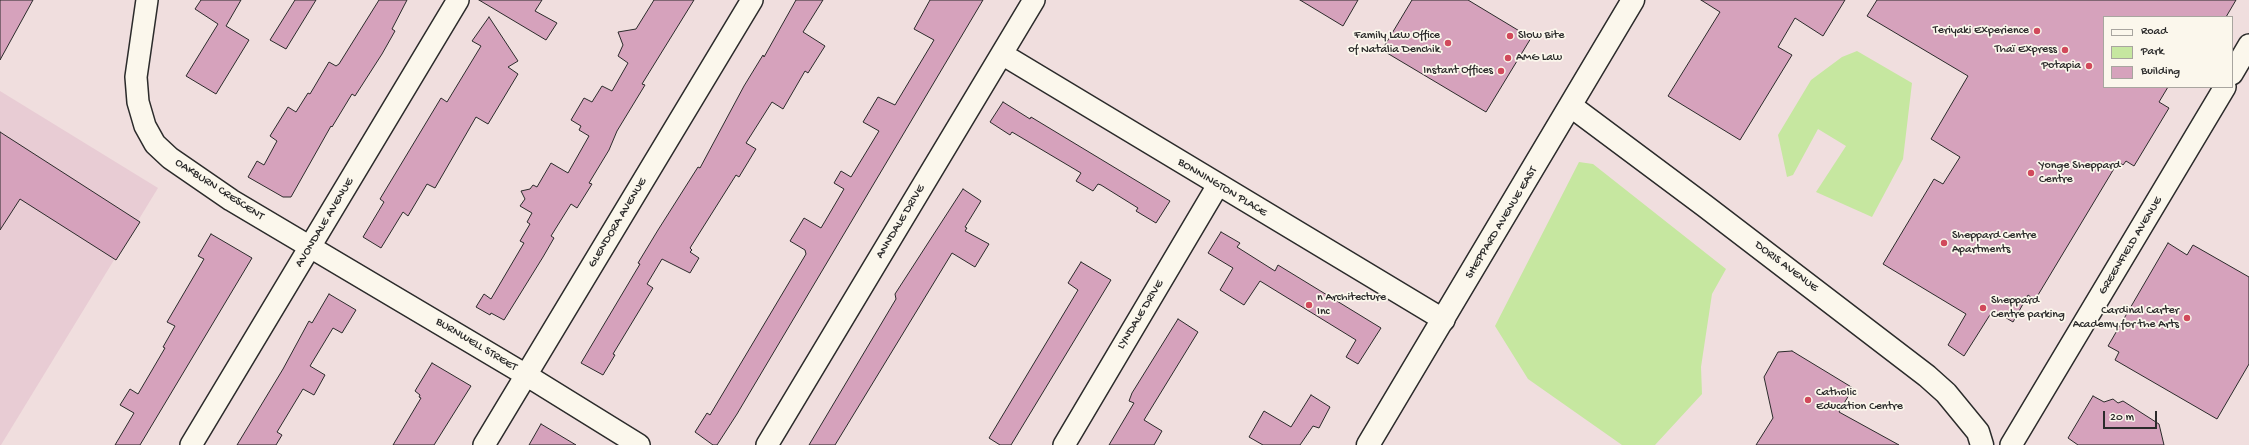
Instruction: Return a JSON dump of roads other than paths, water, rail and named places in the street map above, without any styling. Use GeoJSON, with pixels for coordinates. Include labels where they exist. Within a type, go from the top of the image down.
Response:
{"type":"FeatureCollection","features":[{"type":"Feature","properties":{"kind":"street","name":"OAKBURN CRESCENT"},"geometry":{"type":"LineString","coordinates":[[146,0],[136,77],[138,102],[145,126],[155,144],[194,176],[311,246]]}},
{"type":"Feature","properties":{"kind":"street","name":"AVONDALE AVENUE"},"geometry":{"type":"LineString","coordinates":[[190,445],[458,0]]}},
{"type":"Feature","properties":{"kind":"street","name":"GLENDORA AVENUE"},"geometry":{"type":"LineString","coordinates":[[484,445],[752,0]]}},
{"type":"Feature","properties":{"kind":"street","name":"ANNDALE DRIVE"},"geometry":{"type":"LineString","coordinates":[[767,445],[1034,0]]}},
{"type":"Feature","properties":{"kind":"street","name":"SHEPPARD AVENUE EAST"},"geometry":{"type":"LineString","coordinates":[[1368,445],[1444,320],[1633,0]]}},
{"type":"Feature","properties":{"kind":"street"},"geometry":{"type":"LineString","coordinates":[[2233,72],[2249,45]]}},
{"type":"Feature","properties":{"kind":"street","name":"BONNINGTON PLACE"},"geometry":{"type":"LineString","coordinates":[[1002,54],[1444,320]]}},
{"type":"Feature","properties":{"kind":"street","name":"GREENFIELD AVENUE"},"geometry":{"type":"LineString","coordinates":[[2010,445],[2224,88]]}},
{"type":"Feature","properties":{"kind":"street","name":"DORIS AVENUE"},"geometry":{"type":"LineString","coordinates":[[1571,106],[1927,376],[1946,394],[1978,432],[1982,445]]}},
{"type":"Feature","properties":{"kind":"street","name":"LYNDALE DRIVE"},"geometry":{"type":"LineString","coordinates":[[1064,445],[1218,185]]}},
{"type":"Feature","properties":{"kind":"street","name":"BURNWELL STREET"},"geometry":{"type":"LineString","coordinates":[[311,246],[526,375],[639,445]]}},
{"type":"Feature","properties":{"kind":"place","name":"Teriyaki Experience"},"geometry":{"type":"Point","coordinates":[2037,31]}},
{"type":"Feature","properties":{"kind":"place","name":"Slow Bite"},"geometry":{"type":"Point","coordinates":[1510,36]}},
{"type":"Feature","properties":{"kind":"place","name":"Family Law Office of Natalia Denchik"},"geometry":{"type":"Point","coordinates":[1448,43]}},
{"type":"Feature","properties":{"kind":"place","name":"Thaï Express"},"geometry":{"type":"Point","coordinates":[2065,50]}},
{"type":"Feature","properties":{"kind":"place","name":"AMG Law"},"geometry":{"type":"Point","coordinates":[1508,58]}},
{"type":"Feature","properties":{"kind":"place","name":"Potapia"},"geometry":{"type":"Point","coordinates":[2089,66]}},
{"type":"Feature","properties":{"kind":"place","name":"Instant Offices"},"geometry":{"type":"Point","coordinates":[1501,71]}},
{"type":"Feature","properties":{"kind":"place","name":"Yonge Sheppard Centre"},"geometry":{"type":"Point","coordinates":[2031,173]}},
{"type":"Feature","properties":{"kind":"place","name":"Sheppard Centre Apartments"},"geometry":{"type":"Point","coordinates":[1944,243]}},
{"type":"Feature","properties":{"kind":"place","name":"n Architecture Inc"},"geometry":{"type":"Point","coordinates":[1309,305]}},
{"type":"Feature","properties":{"kind":"place","name":"Sheppard Centre parking"},"geometry":{"type":"Point","coordinates":[1983,308]}},
{"type":"Feature","properties":{"kind":"place","name":"Cardinal Carter Academy for the Arts"},"geometry":{"type":"Point","coordinates":[2187,318]}},
{"type":"Feature","properties":{"kind":"place","name":"Catholic Education Centre"},"geometry":{"type":"Point","coordinates":[1808,400]}}]}
